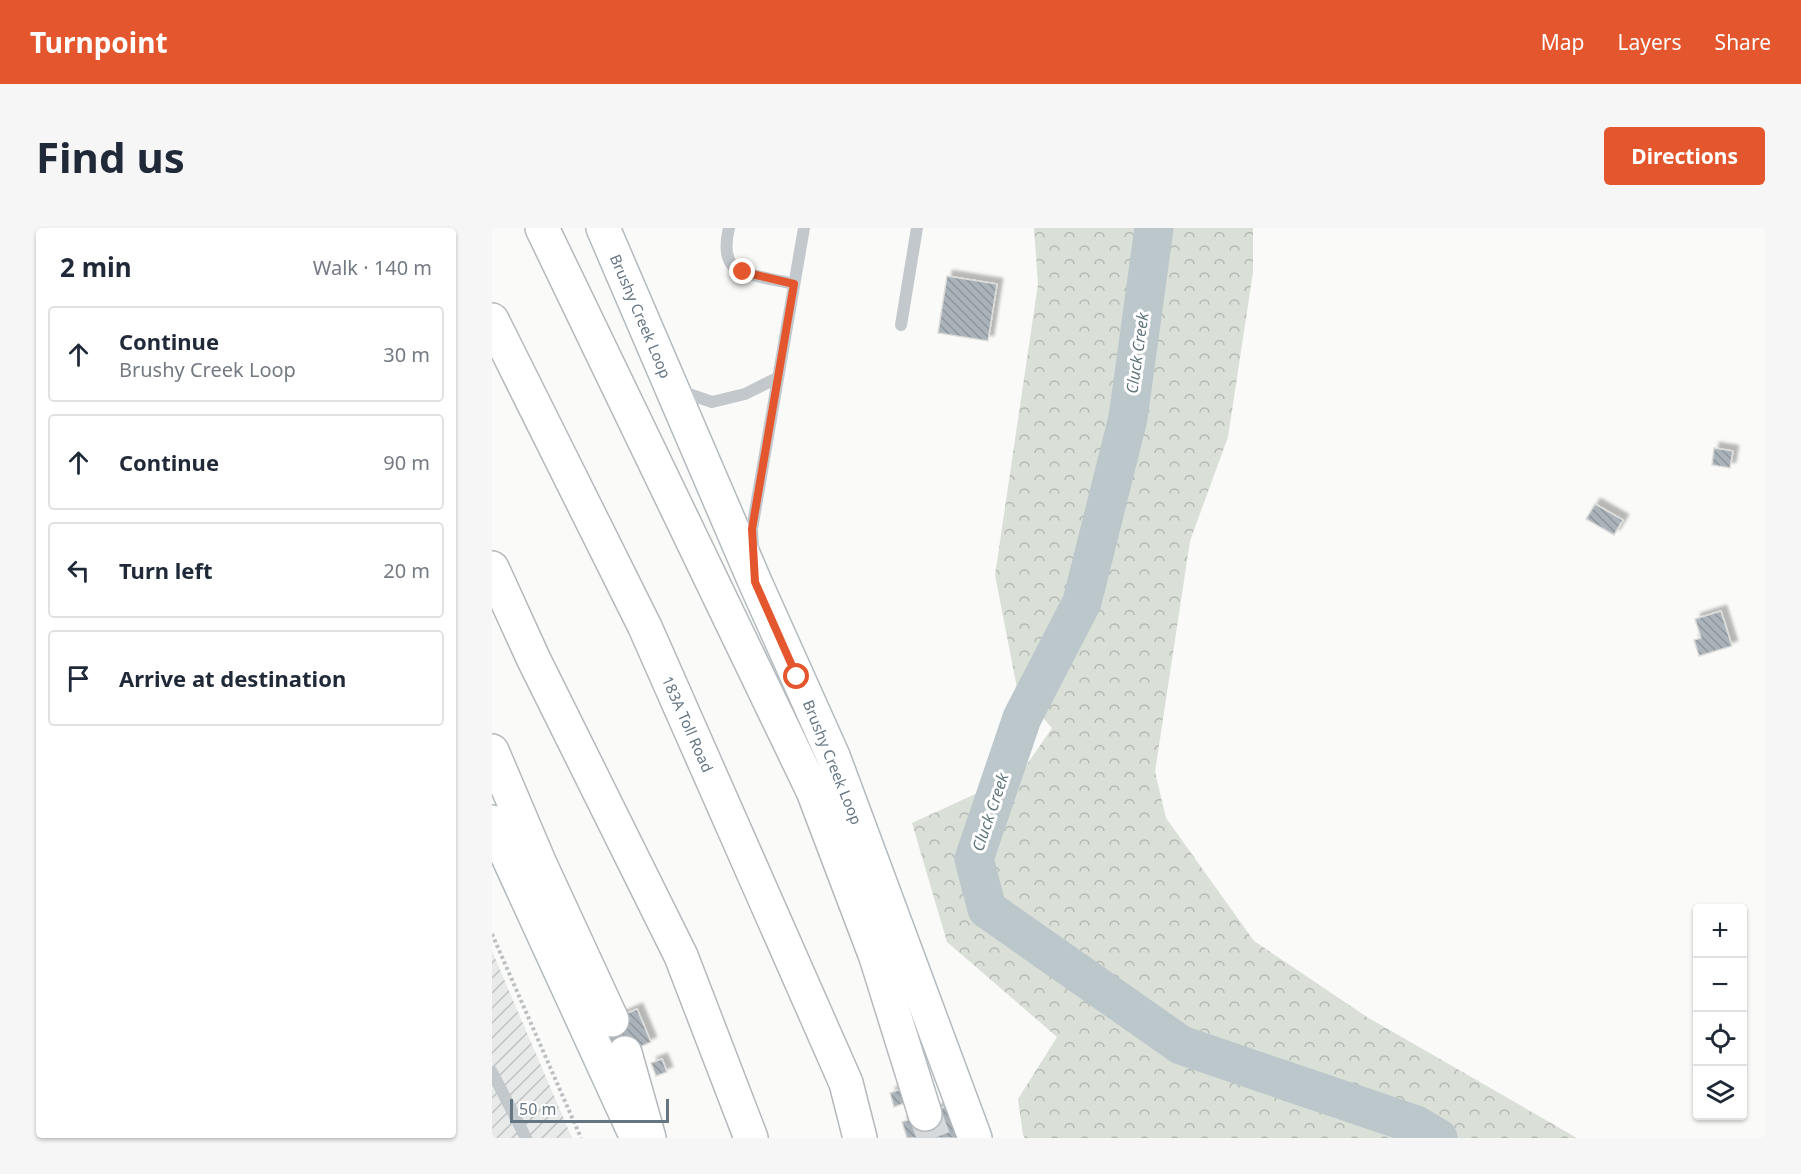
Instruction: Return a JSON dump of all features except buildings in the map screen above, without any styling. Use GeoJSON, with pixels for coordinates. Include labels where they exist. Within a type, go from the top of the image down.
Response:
{"type":"FeatureCollection","features":[{"type":"Feature","properties":{"kind":"main road"},"geometry":{"type":"LineString","coordinates":[[542,228],[813,791],[876,957],[925,1114]]}},
{"type":"Feature","properties":{"kind":"main road","name":"Brushy Creek Loop"},"geometry":{"type":"LineString","coordinates":[[603,228],[755,582],[833,756],[975,1138]]}},
{"type":"Feature","properties":{"kind":"main road","name":"183A Toll Road"},"geometry":{"type":"LineString","coordinates":[[492,320],[645,627],[846,1083],[860,1138]]}},
{"type":"Feature","properties":{"kind":"main road"},"geometry":{"type":"LineString","coordinates":[[492,568],[545,681],[681,956],[750,1133]]}},
{"type":"Feature","properties":{"kind":"main road"},"geometry":{"type":"LineString","coordinates":[[492,751],[540,864],[612,1020]]}},
{"type":"Feature","properties":{"kind":"main road"},"geometry":{"type":"LineString","coordinates":[[492,822],[636,1138]]}},
{"type":"Feature","properties":{"kind":"main road"},"geometry":{"type":"LineString","coordinates":[[626,1053],[649,1138]]}},
{"type":"Feature","properties":{"kind":"lane"},"geometry":{"type":"LineString","coordinates":[[729,228],[726,250],[732,265],[743,272],[794,284]]}},
{"type":"Feature","properties":{"kind":"lane"},"geometry":{"type":"LineString","coordinates":[[755,582],[752,529],[804,228]]}},
{"type":"Feature","properties":{"kind":"lane"},"geometry":{"type":"LineString","coordinates":[[901,326],[917,228]]}},
{"type":"Feature","properties":{"kind":"lane"},"geometry":{"type":"LineString","coordinates":[[672,388],[712,402],[745,394],[777,378]]}},
{"type":"Feature","properties":{"kind":"lane"},"geometry":{"type":"LineString","coordinates":[[492,1072],[525,1138]]}},
{"type":"Feature","properties":{"kind":"path"},"geometry":{"type":"LineString","coordinates":[[492,934],[581,1138]]}},
{"type":"Feature","properties":{"kind":"shaded area"},"geometry":{"type":"Polygon","coordinates":[[[492,951],[572,1138],[492,1138],[492,951]]]}},
{"type":"Feature","properties":{"kind":"green space"},"geometry":{"type":"Polygon","coordinates":[[[1034,228],[1253,228],[1253,272],[1228,437],[1190,541],[1155,772],[1166,818],[1254,941],[1367,1017],[1577,1138],[1025,1138],[1023,1135],[1018,1099],[1057,1037],[947,942],[912,823],[1021,773],[1052,728],[1017,688],[995,575],[1038,284],[1034,228]]]}},
{"type":"Feature","properties":{"kind":"waterway","name":"Cluck Creek"},"geometry":{"type":"LineString","coordinates":[[1154,228],[1128,418],[1082,602],[1022,718],[974,859],[987,909],[1181,1045],[1416,1125],[1438,1138]]}},
{"type":"Feature","properties":{"kind":"tunnel"},"geometry":{"type":"LineString","coordinates":[[925,1114],[934,1138]]}},
{"type":"Feature","properties":{"kind":"route"},"geometry":{"type":"LineString","coordinates":[[743,272],[794,284],[752,529],[755,582],[797,677]]}}]}
